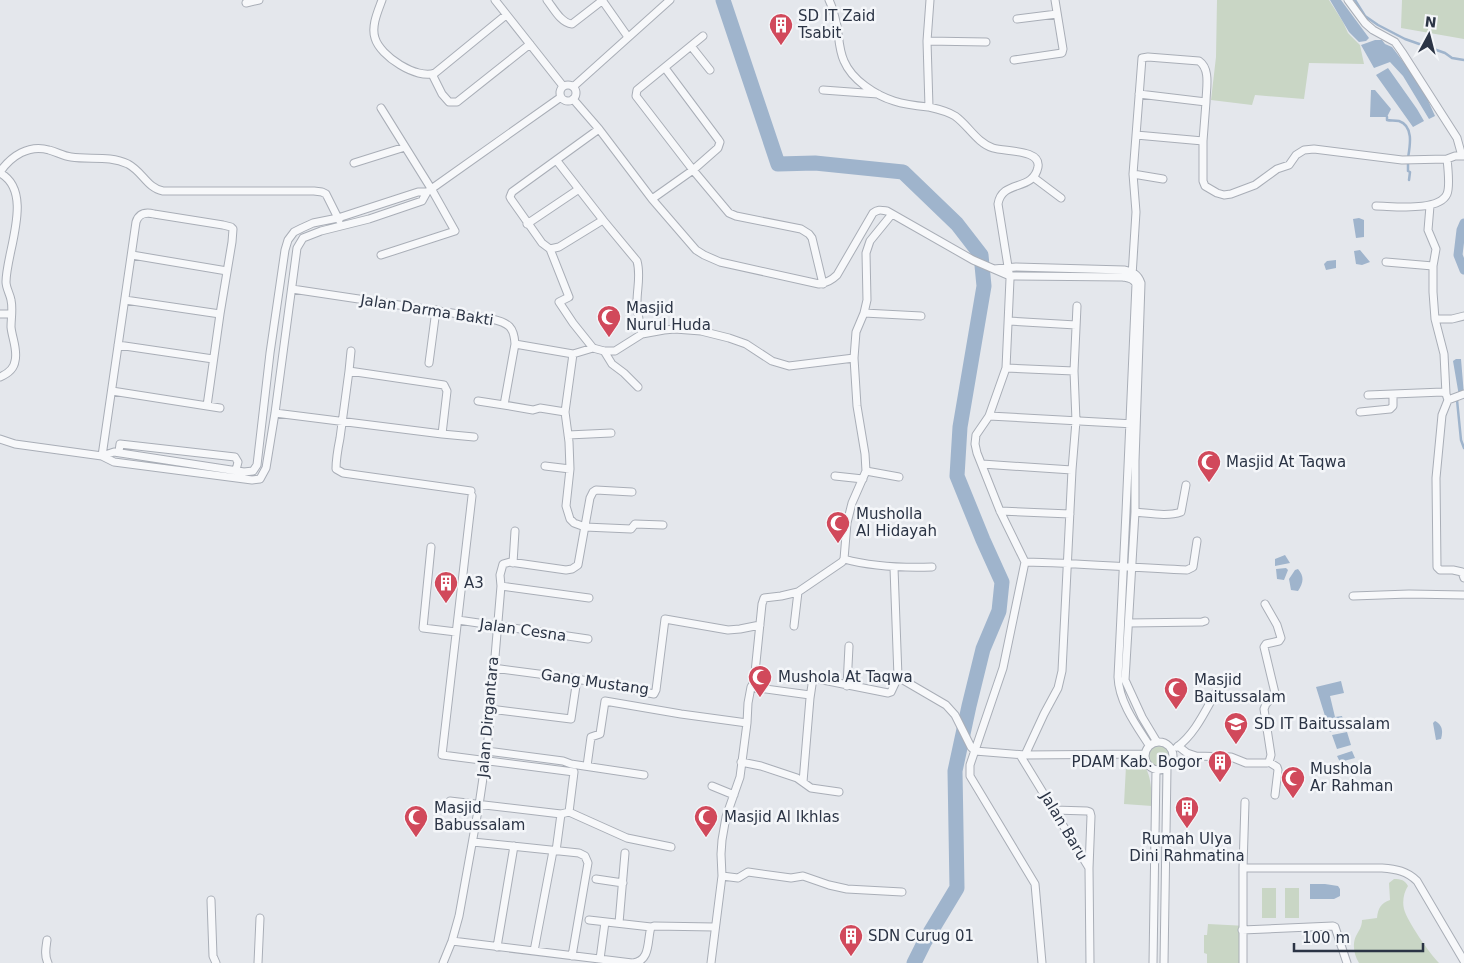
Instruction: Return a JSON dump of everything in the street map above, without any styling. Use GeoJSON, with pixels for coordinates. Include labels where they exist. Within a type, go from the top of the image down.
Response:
{"type":"FeatureCollection","features":[{"type":"Feature","properties":{"kind":"street"},"geometry":{"type":"LineString","coordinates":[[246,3],[259,0]]}},
{"type":"Feature","properties":{"kind":"street"},"geometry":{"type":"LineString","coordinates":[[382,0],[375,19],[374,37],[380,49],[396,63],[422,74],[432,74],[506,15]]}},
{"type":"Feature","properties":{"kind":"street"},"geometry":{"type":"LineString","coordinates":[[495,0],[563,86]]}},
{"type":"Feature","properties":{"kind":"street"},"geometry":{"type":"LineString","coordinates":[[547,0],[567,24],[572,24],[603,0],[628,37]]}},
{"type":"Feature","properties":{"kind":"street"},"geometry":{"type":"LineString","coordinates":[[573,87],[670,0]]}},
{"type":"Feature","properties":{"kind":"street"},"geometry":{"type":"LineString","coordinates":[[829,0],[837,25],[844,61],[852,74],[862,83],[878,94],[895,102],[940,109],[954,115],[988,146],[998,150],[1034,156],[1038,162],[1033,177],[1023,184],[1004,191],[999,199],[1010,276],[1006,368],[989,416],[976,435],[975,444],[1000,511],[1025,562],[1004,668],[973,749],[970,776],[1035,884],[1042,963]]}},
{"type":"Feature","properties":{"kind":"street"},"geometry":{"type":"LineString","coordinates":[[929,107],[927,42],[930,0]]}},
{"type":"Feature","properties":{"kind":"street"},"geometry":{"type":"LineString","coordinates":[[1014,60],[1062,53],[1063,48],[1054,0]]}},
{"type":"Feature","properties":{"kind":"street"},"geometry":{"type":"LineString","coordinates":[[1132,276],[1136,212],[1133,174],[1141,62],[1144,57],[1199,62],[1203,64],[1206,70],[1206,102],[1203,141],[1203,182],[1210,190],[1224,195],[1256,185],[1277,169],[1289,165],[1296,155],[1304,150],[1314,148],[1402,160],[1447,159],[1463,156],[1457,138],[1395,42],[1364,23],[1348,0]]}},
{"type":"Feature","properties":{"kind":"street"},"geometry":{"type":"LineString","coordinates":[[1016,19],[1057,14]]}},
{"type":"Feature","properties":{"kind":"street"},"geometry":{"type":"LineString","coordinates":[[703,36],[637,90],[636,94],[693,170],[726,210],[733,215],[801,229],[809,234],[812,238],[823,284]]}},
{"type":"Feature","properties":{"kind":"street"},"geometry":{"type":"LineString","coordinates":[[927,42],[986,42]]}},
{"type":"Feature","properties":{"kind":"street"},"geometry":{"type":"LineString","coordinates":[[432,74],[442,94],[450,102],[457,102],[530,44]]}},
{"type":"Feature","properties":{"kind":"street"},"geometry":{"type":"LineString","coordinates":[[691,46],[710,70]]}},
{"type":"Feature","properties":{"kind":"street"},"geometry":{"type":"LineString","coordinates":[[652,199],[693,170],[718,148],[720,142],[665,68]]}},
{"type":"Feature","properties":{"kind":"street"},"geometry":{"type":"LineString","coordinates":[[563,86],[573,87],[576,93],[573,99]]}},
{"type":"Feature","properties":{"kind":"street"},"geometry":{"type":"LineString","coordinates":[[561,97],[560,92],[563,86]]}},
{"type":"Feature","properties":{"kind":"street"},"geometry":{"type":"LineString","coordinates":[[823,90],[878,94]]}},
{"type":"Feature","properties":{"kind":"street"},"geometry":{"type":"LineString","coordinates":[[1139,94],[1206,102]]}},
{"type":"Feature","properties":{"kind":"street"},"geometry":{"type":"LineString","coordinates":[[561,97],[565,100],[573,99]]}},
{"type":"Feature","properties":{"kind":"street"},"geometry":{"type":"LineString","coordinates":[[0,439],[15,444],[102,456],[114,462],[257,480],[266,468],[299,242],[303,238],[321,232],[369,219],[422,201],[429,191],[561,97]]}},
{"type":"Feature","properties":{"kind":"street"},"geometry":{"type":"LineString","coordinates":[[573,99],[599,129],[652,199],[696,250],[720,262],[823,284],[832,280],[837,275],[873,213],[877,210],[882,210],[973,260],[1010,276],[1123,277],[1137,275],[1141,283],[1131,482],[1123,567],[1118,686],[1126,706],[1149,746]]}},
{"type":"Feature","properties":{"kind":"street"},"geometry":{"type":"LineString","coordinates":[[381,108],[454,231],[381,255]]}},
{"type":"Feature","properties":{"kind":"street"},"geometry":{"type":"LineString","coordinates":[[593,348],[559,302],[569,297],[550,249],[542,243],[527,224],[512,202],[511,195],[599,129]]}},
{"type":"Feature","properties":{"kind":"street"},"geometry":{"type":"LineString","coordinates":[[1136,135],[1203,141]]}},
{"type":"Feature","properties":{"kind":"street"},"geometry":{"type":"LineString","coordinates":[[354,163],[405,147]]}},
{"type":"Feature","properties":{"kind":"street"},"geometry":{"type":"LineString","coordinates":[[0,377],[11,370],[16,361],[11,302],[5,283],[14,240],[17,209],[12,183],[0,172],[13,157],[35,149],[46,149],[70,157],[106,158],[124,162],[140,173],[154,188],[163,191],[322,192],[326,194],[338,218],[340,227]]}},
{"type":"Feature","properties":{"kind":"street"},"geometry":{"type":"LineString","coordinates":[[1376,206],[1430,206],[1444,199],[1448,192],[1447,159]]}},
{"type":"Feature","properties":{"kind":"street"},"geometry":{"type":"LineString","coordinates":[[557,161],[638,266],[637,305],[642,334]]}},
{"type":"Feature","properties":{"kind":"street"},"geometry":{"type":"LineString","coordinates":[[1133,174],[1163,179]]}},
{"type":"Feature","properties":{"kind":"street"},"geometry":{"type":"LineString","coordinates":[[1033,177],[1061,198]]}},
{"type":"Feature","properties":{"kind":"street"},"geometry":{"type":"LineString","coordinates":[[527,224],[578,189]]}},
{"type":"Feature","properties":{"kind":"street"},"geometry":{"type":"LineString","coordinates":[[102,456],[119,452],[253,471],[257,465],[270,353],[288,240],[294,232],[313,223],[338,218],[418,192],[429,191]]}},
{"type":"Feature","properties":{"kind":"street"},"geometry":{"type":"LineString","coordinates":[[1430,206],[1428,230],[1436,249],[1433,266],[1435,319],[1444,354],[1447,397],[1442,415],[1436,478],[1437,567],[1440,570],[1457,570],[1462,572],[1464,578]]}},
{"type":"Feature","properties":{"kind":"street"},"geometry":{"type":"LineString","coordinates":[[102,456],[138,218],[144,213],[223,225],[231,227],[233,232],[207,406]]}},
{"type":"Feature","properties":{"kind":"street"},"geometry":{"type":"LineString","coordinates":[[714,963],[711,963],[714,927],[722,876],[722,840],[726,817],[740,777],[748,703],[751,687],[754,682],[762,604],[764,598],[798,592],[844,559],[846,523],[852,503],[866,471],[857,406],[854,358],[856,332],[867,300],[866,253],[870,241],[892,214]]}},
{"type":"Feature","properties":{"kind":"street"},"geometry":{"type":"LineString","coordinates":[[550,249],[559,247],[603,220]]}},
{"type":"Feature","properties":{"kind":"street"},"geometry":{"type":"LineString","coordinates":[[132,255],[226,271]]}},
{"type":"Feature","properties":{"kind":"street"},"geometry":{"type":"LineString","coordinates":[[1386,262],[1433,266]]}},
{"type":"Feature","properties":{"kind":"street"},"geometry":{"type":"LineString","coordinates":[[991,268],[1114,270],[1132,276]]}},
{"type":"Feature","properties":{"kind":"street","name":"Jalan Darma Bakti"},"geometry":{"type":"LineString","coordinates":[[292,289],[499,321],[511,326],[515,344]]}},
{"type":"Feature","properties":{"kind":"street"},"geometry":{"type":"LineString","coordinates":[[125,300],[220,314]]}},
{"type":"Feature","properties":{"kind":"street"},"geometry":{"type":"LineString","coordinates":[[1022,755],[1058,688],[1062,671],[1076,421],[1074,371],[1077,306]]}},
{"type":"Feature","properties":{"kind":"street"},"geometry":{"type":"LineString","coordinates":[[429,363],[436,310]]}},
{"type":"Feature","properties":{"kind":"street"},"geometry":{"type":"LineString","coordinates":[[864,313],[921,316]]}},
{"type":"Feature","properties":{"kind":"street"},"geometry":{"type":"LineString","coordinates":[[0,314],[11,314]]}},
{"type":"Feature","properties":{"kind":"street"},"geometry":{"type":"LineString","coordinates":[[1435,319],[1452,319],[1464,316]]}},
{"type":"Feature","properties":{"kind":"street"},"geometry":{"type":"LineString","coordinates":[[1009,321],[1076,325]]}},
{"type":"Feature","properties":{"kind":"street"},"geometry":{"type":"LineString","coordinates":[[504,405],[515,344],[573,354],[593,348],[615,351],[642,334],[675,329],[700,331],[746,344],[772,361],[789,366],[854,358]]}},
{"type":"Feature","properties":{"kind":"street"},"geometry":{"type":"LineString","coordinates":[[118,345],[213,359]]}},
{"type":"Feature","properties":{"kind":"street"},"geometry":{"type":"LineString","coordinates":[[342,421],[352,351]]}},
{"type":"Feature","properties":{"kind":"street"},"geometry":{"type":"LineString","coordinates":[[604,351],[612,364],[638,387]]}},
{"type":"Feature","properties":{"kind":"street"},"geometry":{"type":"LineString","coordinates":[[270,353],[283,355]]}},
{"type":"Feature","properties":{"kind":"street"},"geometry":{"type":"LineString","coordinates":[[573,354],[565,412],[570,469],[566,506],[570,519],[574,523],[585,527],[630,529],[635,524],[662,525]]}},
{"type":"Feature","properties":{"kind":"street"},"geometry":{"type":"LineString","coordinates":[[1006,368],[1074,371]]}},
{"type":"Feature","properties":{"kind":"street"},"geometry":{"type":"LineString","coordinates":[[349,371],[444,385],[447,391],[442,434]]}},
{"type":"Feature","properties":{"kind":"street"},"geometry":{"type":"LineString","coordinates":[[112,391],[220,408]]}},
{"type":"Feature","properties":{"kind":"street"},"geometry":{"type":"LineString","coordinates":[[1368,395],[1443,392],[1447,397]]}},
{"type":"Feature","properties":{"kind":"street"},"geometry":{"type":"LineString","coordinates":[[1360,412],[1390,409],[1393,394]]}},
{"type":"Feature","properties":{"kind":"street"},"geometry":{"type":"LineString","coordinates":[[1447,397],[1464,394]]}},
{"type":"Feature","properties":{"kind":"street"},"geometry":{"type":"LineString","coordinates":[[478,401],[533,410],[540,408],[556,409],[565,412]]}},
{"type":"Feature","properties":{"kind":"street"},"geometry":{"type":"LineString","coordinates":[[275,413],[474,437]]}},
{"type":"Feature","properties":{"kind":"street"},"geometry":{"type":"LineString","coordinates":[[989,416],[1133,424]]}},
{"type":"Feature","properties":{"kind":"street","name":"Jalan Dirgantara"},"geometry":{"type":"LineString","coordinates":[[342,421],[336,464],[336,469],[339,471],[471,493],[442,755],[486,760]]}},
{"type":"Feature","properties":{"kind":"street"},"geometry":{"type":"LineString","coordinates":[[568,435],[611,433]]}},
{"type":"Feature","properties":{"kind":"street"},"geometry":{"type":"LineString","coordinates":[[119,452],[120,444],[235,457],[238,462],[236,470]]}},
{"type":"Feature","properties":{"kind":"street"},"geometry":{"type":"LineString","coordinates":[[982,464],[1072,470]]}},
{"type":"Feature","properties":{"kind":"street"},"geometry":{"type":"LineString","coordinates":[[545,466],[570,469]]}},
{"type":"Feature","properties":{"kind":"street"},"geometry":{"type":"LineString","coordinates":[[866,471],[899,477]]}},
{"type":"Feature","properties":{"kind":"street"},"geometry":{"type":"LineString","coordinates":[[835,476],[863,479]]}},
{"type":"Feature","properties":{"kind":"street"},"geometry":{"type":"LineString","coordinates":[[1131,482],[1135,512],[1125,680],[1142,717],[1157,742]]}},
{"type":"Feature","properties":{"kind":"street"},"geometry":{"type":"LineString","coordinates":[[1135,512],[1158,514],[1176,514],[1181,512],[1186,485]]}},
{"type":"Feature","properties":{"kind":"street"},"geometry":{"type":"LineString","coordinates":[[589,598],[501,586],[500,575],[503,564],[507,562],[572,569],[578,564],[592,492],[596,490],[632,492]]}},
{"type":"Feature","properties":{"kind":"street"},"geometry":{"type":"LineString","coordinates":[[1000,511],[1070,514]]}},
{"type":"Feature","properties":{"kind":"street"},"geometry":{"type":"LineString","coordinates":[[513,563],[515,531]]}},
{"type":"Feature","properties":{"kind":"street"},"geometry":{"type":"LineString","coordinates":[[1025,562],[1190,570],[1193,567],[1197,541]]}},
{"type":"Feature","properties":{"kind":"street"},"geometry":{"type":"LineString","coordinates":[[431,547],[424,628],[456,632]]}},
{"type":"Feature","properties":{"kind":"street"},"geometry":{"type":"LineString","coordinates":[[844,559],[894,568],[932,568]]}},
{"type":"Feature","properties":{"kind":"street"},"geometry":{"type":"LineString","coordinates":[[803,782],[813,678],[888,693],[891,692],[898,678],[894,568]]}},
{"type":"Feature","properties":{"kind":"street","name":"Jalan Dirgantara"},"geometry":{"type":"LineString","coordinates":[[443,963],[459,916],[486,760],[501,586]]}},
{"type":"Feature","properties":{"kind":"street"},"geometry":{"type":"LineString","coordinates":[[794,626],[798,592]]}},
{"type":"Feature","properties":{"kind":"street"},"geometry":{"type":"LineString","coordinates":[[1353,596],[1464,595]]}},
{"type":"Feature","properties":{"kind":"street"},"geometry":{"type":"LineString","coordinates":[[1265,604],[1277,625],[1280,638],[1279,641],[1266,644],[1264,647],[1275,693],[1264,708],[1271,755],[1270,762]]}},
{"type":"Feature","properties":{"kind":"street","name":"Gang Mustang"},"geometry":{"type":"LineString","coordinates":[[493,668],[577,679],[654,694],[665,619],[728,630],[760,624]]}},
{"type":"Feature","properties":{"kind":"street","name":"Jalan Cesna"},"geometry":{"type":"LineString","coordinates":[[458,620],[588,639]]}},
{"type":"Feature","properties":{"kind":"street"},"geometry":{"type":"LineString","coordinates":[[1129,622],[1205,621]]}},
{"type":"Feature","properties":{"kind":"street"},"geometry":{"type":"LineString","coordinates":[[847,686],[849,646]]}},
{"type":"Feature","properties":{"kind":"street"},"geometry":{"type":"LineString","coordinates":[[898,678],[946,705],[955,715],[960,728],[973,749]]}},
{"type":"Feature","properties":{"kind":"street"},"geometry":{"type":"LineString","coordinates":[[490,709],[571,719],[577,679]]}},
{"type":"Feature","properties":{"kind":"street"},"geometry":{"type":"LineString","coordinates":[[751,687],[810,695]]}},
{"type":"Feature","properties":{"kind":"street"},"geometry":{"type":"LineString","coordinates":[[1216,692],[1191,733],[1175,748],[1170,765],[1167,768],[1156,770],[1147,764],[1144,754],[1149,746],[1157,742],[1168,745],[1175,748],[1187,753],[1196,756],[1231,757],[1246,763],[1270,762],[1278,770],[1275,796]]}},
{"type":"Feature","properties":{"kind":"street"},"geometry":{"type":"LineString","coordinates":[[586,766],[591,738],[600,734],[605,701],[747,723]]}},
{"type":"Feature","properties":{"kind":"street"},"geometry":{"type":"LineString","coordinates":[[973,749],[1022,755],[1144,754]]}},
{"type":"Feature","properties":{"kind":"street"},"geometry":{"type":"LineString","coordinates":[[487,751],[563,761],[571,764],[644,775]]}},
{"type":"Feature","properties":{"kind":"street","name":"Jalan Baru"},"geometry":{"type":"LineString","coordinates":[[1022,755],[1089,868]]}},
{"type":"Feature","properties":{"kind":"street"},"geometry":{"type":"LineString","coordinates":[[486,760],[574,772]]}},
{"type":"Feature","properties":{"kind":"street"},"geometry":{"type":"LineString","coordinates":[[741,762],[761,766],[797,778],[811,788],[839,792]]}},
{"type":"Feature","properties":{"kind":"street"},"geometry":{"type":"LineString","coordinates":[[534,951],[554,851],[574,772],[571,764]]}},
{"type":"Feature","properties":{"kind":"street"},"geometry":{"type":"LineString","coordinates":[[1164,963],[1167,768]]}},
{"type":"Feature","properties":{"kind":"street"},"geometry":{"type":"LineString","coordinates":[[1153,963],[1156,770]]}},
{"type":"Feature","properties":{"kind":"street"},"geometry":{"type":"LineString","coordinates":[[712,786],[734,795]]}},
{"type":"Feature","properties":{"kind":"street"},"geometry":{"type":"LineString","coordinates":[[450,801],[565,813],[626,838],[671,847]]}},
{"type":"Feature","properties":{"kind":"street"},"geometry":{"type":"LineString","coordinates":[[1243,963],[1245,802]]}},
{"type":"Feature","properties":{"kind":"street","name":"Jalan Baru"},"geometry":{"type":"LineString","coordinates":[[1054,810],[1087,811],[1090,812],[1091,816],[1089,868],[1090,963]]}},
{"type":"Feature","properties":{"kind":"street"},"geometry":{"type":"LineString","coordinates":[[473,842],[583,854],[588,863],[572,956]]}},
{"type":"Feature","properties":{"kind":"street"},"geometry":{"type":"LineString","coordinates":[[497,946],[514,846]]}},
{"type":"Feature","properties":{"kind":"street"},"geometry":{"type":"LineString","coordinates":[[619,923],[626,853]]}},
{"type":"Feature","properties":{"kind":"street"},"geometry":{"type":"LineString","coordinates":[[1243,868],[1382,868],[1398,870],[1410,875],[1417,881],[1464,962]]}},
{"type":"Feature","properties":{"kind":"street"},"geometry":{"type":"LineString","coordinates":[[722,876],[738,878],[748,872],[791,878],[803,876],[847,889],[902,892]]}},
{"type":"Feature","properties":{"kind":"street"},"geometry":{"type":"LineString","coordinates":[[596,879],[623,883]]}},
{"type":"Feature","properties":{"kind":"street"},"geometry":{"type":"LineString","coordinates":[[211,900],[213,956],[216,963]]}},
{"type":"Feature","properties":{"kind":"street"},"geometry":{"type":"LineString","coordinates":[[258,963],[260,918]]}},
{"type":"Feature","properties":{"kind":"street"},"geometry":{"type":"LineString","coordinates":[[589,920],[651,927],[714,927]]}},
{"type":"Feature","properties":{"kind":"street"},"geometry":{"type":"LineString","coordinates":[[600,959],[605,922]]}},
{"type":"Feature","properties":{"kind":"street"},"geometry":{"type":"LineString","coordinates":[[1242,930],[1333,926],[1347,963]]}},
{"type":"Feature","properties":{"kind":"street"},"geometry":{"type":"LineString","coordinates":[[452,941],[633,963],[642,961],[647,953],[651,927]]}},
{"type":"Feature","properties":{"kind":"street"},"geometry":{"type":"LineString","coordinates":[[1154,934],[1165,934]]}},
{"type":"Feature","properties":{"kind":"street"},"geometry":{"type":"LineString","coordinates":[[46,940],[46,960],[48,963]]}},
{"type":"Feature","properties":{"kind":"green space"},"geometry":{"type":"Polygon","coordinates":[[[1217,0],[1329,0],[1348,33],[1360,45],[1364,64],[1309,63],[1304,99],[1255,95],[1252,105],[1211,100],[1216,57],[1217,0]]]}},
{"type":"Feature","properties":{"kind":"green space"},"geometry":{"type":"Polygon","coordinates":[[[1402,0],[1464,0],[1464,39],[1401,28],[1402,0]]]}},
{"type":"Feature","properties":{"kind":"green space"},"geometry":{"type":"Polygon","coordinates":[[[1159,744],[1164,745],[1170,751],[1170,761],[1164,767],[1159,768],[1154,767],[1148,761],[1147,756],[1148,751],[1154,745],[1159,744]]]}},
{"type":"Feature","properties":{"kind":"green space"},"geometry":{"type":"Polygon","coordinates":[[[1132,761],[1139,762],[1147,771],[1151,785],[1152,806],[1124,804],[1126,766],[1132,761]]]}},
{"type":"Feature","properties":{"kind":"green space"},"geometry":{"type":"Polygon","coordinates":[[[1394,879],[1406,882],[1408,886],[1404,894],[1403,906],[1406,914],[1419,937],[1439,963],[1359,963],[1357,960],[1354,942],[1362,920],[1377,918],[1380,906],[1390,900],[1389,883],[1394,879]]]}},
{"type":"Feature","properties":{"kind":"green space"},"geometry":{"type":"Polygon","coordinates":[[[1262,888],[1276,888],[1276,918],[1262,918],[1262,888]]]}},
{"type":"Feature","properties":{"kind":"green space"},"geometry":{"type":"Polygon","coordinates":[[[1285,888],[1299,888],[1299,918],[1285,918],[1285,888]]]}},
{"type":"Feature","properties":{"kind":"green space"},"geometry":{"type":"Polygon","coordinates":[[[1208,924],[1247,926],[1246,963],[1207,963],[1207,954],[1204,953],[1204,935],[1207,935],[1208,924]]]}},
{"type":"Feature","properties":{"kind":"water"},"geometry":{"type":"Polygon","coordinates":[[[1330,0],[1341,0],[1369,38],[1366,41],[1359,42],[1349,32],[1330,0]]]}},
{"type":"Feature","properties":{"kind":"water"},"geometry":{"type":"Polygon","coordinates":[[[1375,40],[1382,40],[1385,44],[1392,47],[1427,98],[1435,116],[1429,119],[1403,76],[1390,62],[1374,68],[1361,45],[1375,40]]]}},
{"type":"Feature","properties":{"kind":"water"},"geometry":{"type":"Polygon","coordinates":[[[1388,68],[1424,121],[1413,127],[1376,75],[1388,68]]]}},
{"type":"Feature","properties":{"kind":"water"},"geometry":{"type":"Polygon","coordinates":[[[1371,90],[1375,90],[1391,109],[1387,117],[1370,117],[1371,90]]]}},
{"type":"Feature","properties":{"kind":"water"},"geometry":{"type":"Polygon","coordinates":[[[1359,218],[1364,220],[1364,237],[1356,238],[1353,219],[1359,218]]]}},
{"type":"Feature","properties":{"kind":"water"},"geometry":{"type":"Polygon","coordinates":[[[1360,250],[1370,262],[1362,265],[1356,264],[1354,251],[1360,250]]]}},
{"type":"Feature","properties":{"kind":"water"},"geometry":{"type":"Polygon","coordinates":[[[1336,260],[1336,268],[1326,270],[1324,264],[1327,261],[1336,260]]]}},
{"type":"Feature","properties":{"kind":"water"},"geometry":{"type":"Polygon","coordinates":[[[1461,359],[1464,395],[1459,396],[1453,361],[1461,359]]]}},
{"type":"Feature","properties":{"kind":"water"},"geometry":{"type":"Polygon","coordinates":[[[1285,555],[1290,563],[1275,566],[1275,559],[1285,555]]]}},
{"type":"Feature","properties":{"kind":"water"},"geometry":{"type":"Polygon","coordinates":[[[1286,568],[1288,570],[1284,580],[1277,579],[1276,569],[1286,568]]]}},
{"type":"Feature","properties":{"kind":"water"},"geometry":{"type":"Polygon","coordinates":[[[1298,569],[1302,575],[1302,583],[1298,591],[1291,590],[1289,579],[1295,570],[1298,569]]]}},
{"type":"Feature","properties":{"kind":"water"},"geometry":{"type":"Polygon","coordinates":[[[1341,681],[1344,693],[1330,696],[1335,717],[1342,716],[1345,726],[1330,732],[1316,687],[1341,681]]]}},
{"type":"Feature","properties":{"kind":"water"},"geometry":{"type":"Polygon","coordinates":[[[1435,721],[1440,725],[1442,731],[1441,739],[1436,740],[1433,723],[1435,721]]]}},
{"type":"Feature","properties":{"kind":"water"},"geometry":{"type":"Polygon","coordinates":[[[1347,732],[1351,745],[1337,749],[1332,735],[1347,732]]]}},
{"type":"Feature","properties":{"kind":"water"},"geometry":{"type":"Polygon","coordinates":[[[1352,751],[1355,758],[1340,762],[1337,756],[1352,751]]]}},
{"type":"Feature","properties":{"kind":"water"},"geometry":{"type":"Polygon","coordinates":[[[1310,884],[1338,886],[1340,896],[1334,899],[1310,899],[1310,884]]]}},
{"type":"Feature","properties":{"kind":"waterway"},"geometry":{"type":"LineString","coordinates":[[723,0],[778,164],[815,163],[903,172],[957,224],[981,255],[984,286],[960,427],[957,476],[1002,582],[999,611],[983,649],[955,771],[957,888],[914,963]]}},
{"type":"Feature","properties":{"kind":"waterway"},"geometry":{"type":"LineString","coordinates":[[1355,0],[1365,16],[1378,25],[1405,39],[1445,53],[1452,58],[1464,60]]}},
{"type":"Feature","properties":{"kind":"waterway"},"geometry":{"type":"LineString","coordinates":[[1387,117],[1387,120],[1399,121],[1407,127],[1410,137],[1408,158]]}},
{"type":"Feature","properties":{"kind":"waterway"},"geometry":{"type":"LineString","coordinates":[[1408,164],[1409,180]]}},
{"type":"Feature","properties":{"kind":"waterway"},"geometry":{"type":"LineString","coordinates":[[1464,223],[1461,230],[1458,255],[1464,270]]}},
{"type":"Feature","properties":{"kind":"waterway"},"geometry":{"type":"LineString","coordinates":[[1457,400],[1461,440],[1464,448]]}},
{"type":"Feature","properties":{"kind":"place","name":"SD IT Zaid Tsabit"},"geometry":{"type":"Point","coordinates":[781,46]}},
{"type":"Feature","properties":{"kind":"place","name":"Masjid Nurul Huda"},"geometry":{"type":"Point","coordinates":[609,338]}},
{"type":"Feature","properties":{"kind":"place","name":"Masjid At Taqwa"},"geometry":{"type":"Point","coordinates":[1209,483]}},
{"type":"Feature","properties":{"kind":"place","name":"Musholla Al Hidayah"},"geometry":{"type":"Point","coordinates":[838,544]}},
{"type":"Feature","properties":{"kind":"place","name":"A3"},"geometry":{"type":"Point","coordinates":[446,604]}},
{"type":"Feature","properties":{"kind":"place","name":"Mushola At Taqwa"},"geometry":{"type":"Point","coordinates":[760,698]}},
{"type":"Feature","properties":{"kind":"place","name":"Masjid Baitussalam"},"geometry":{"type":"Point","coordinates":[1176,710]}},
{"type":"Feature","properties":{"kind":"place","name":"SD IT Baitussalam"},"geometry":{"type":"Point","coordinates":[1236,745]}},
{"type":"Feature","properties":{"kind":"place","name":"PDAM Kab. Bogor"},"geometry":{"type":"Point","coordinates":[1220,783]}},
{"type":"Feature","properties":{"kind":"place","name":"Mushola Ar Rahman"},"geometry":{"type":"Point","coordinates":[1293,799]}},
{"type":"Feature","properties":{"kind":"place","name":"Rumah Ulya Dini Rahmatina"},"geometry":{"type":"Point","coordinates":[1187,829]}},
{"type":"Feature","properties":{"kind":"place","name":"Masjid Babussalam"},"geometry":{"type":"Point","coordinates":[416,838]}},
{"type":"Feature","properties":{"kind":"place","name":"Masjid Al Ikhlas"},"geometry":{"type":"Point","coordinates":[706,838]}},
{"type":"Feature","properties":{"kind":"place","name":"SDN Curug 01"},"geometry":{"type":"Point","coordinates":[851,957]}}]}
